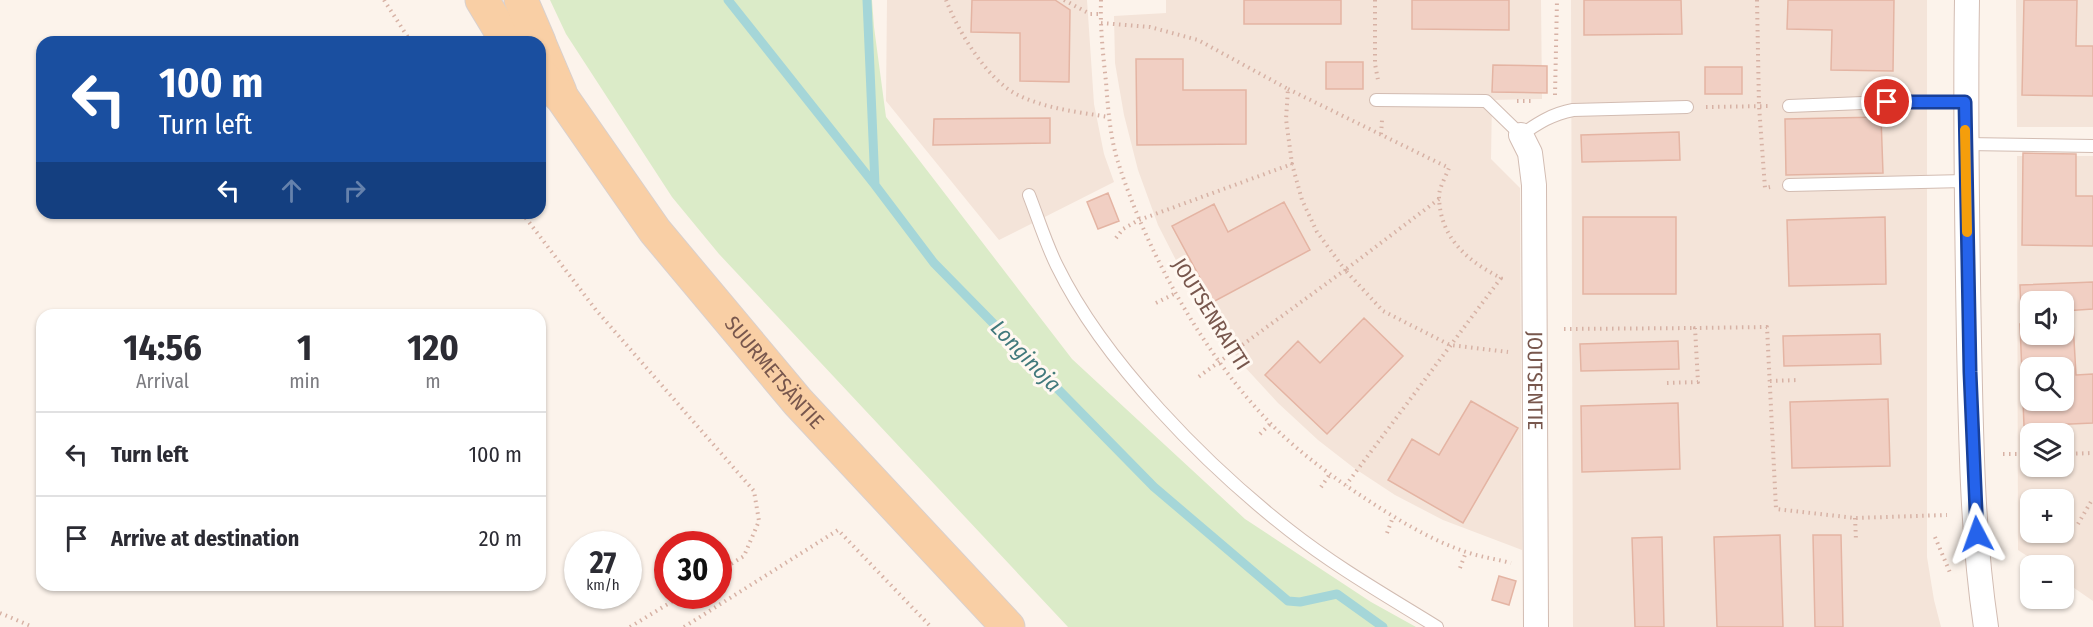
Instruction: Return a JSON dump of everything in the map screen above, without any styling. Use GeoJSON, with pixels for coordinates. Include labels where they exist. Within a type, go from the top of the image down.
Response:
{"type":"FeatureCollection","features":[{"type":"Feature","properties":{"kind":"main road"},"geometry":{"type":"LineString","coordinates":[[482,0],[506,36]]}},
{"type":"Feature","properties":{"kind":"main road","name":"SUURMETSÄNTIE"},"geometry":{"type":"LineString","coordinates":[[520,0],[536,36]]}},
{"type":"Feature","properties":{"kind":"main road","name":"SUURMETSÄNTIE"},"geometry":{"type":"LineString","coordinates":[[546,59],[563,99]]}},
{"type":"Feature","properties":{"kind":"main road","name":"SUURMETSÄNTIE"},"geometry":{"type":"LineString","coordinates":[[546,81],[563,99],[655,231],[767,366],[1008,627]]}},
{"type":"Feature","properties":{"kind":"street"},"geometry":{"type":"LineString","coordinates":[[1967,0],[1965,181],[1975,514],[1986,627]]}},
{"type":"Feature","properties":{"kind":"street","name":"JOUTSENTIE"},"geometry":{"type":"LineString","coordinates":[[1521,135],[1530,153],[1534,185],[1536,627]]}},
{"type":"Feature","properties":{"kind":"lane"},"geometry":{"type":"LineString","coordinates":[[1379,100],[1486,101],[1521,135],[1556,113],[1573,110],[1687,107]]}},
{"type":"Feature","properties":{"kind":"lane"},"geometry":{"type":"LineString","coordinates":[[1789,105],[1965,102]]}},
{"type":"Feature","properties":{"kind":"lane"},"geometry":{"type":"LineString","coordinates":[[1966,144],[2093,146]]}},
{"type":"Feature","properties":{"kind":"lane"},"geometry":{"type":"LineString","coordinates":[[1789,185],[1965,181]]}},
{"type":"Feature","properties":{"kind":"lane"},"geometry":{"type":"LineString","coordinates":[[1029,195],[1057,266],[1077,300],[1101,337],[1160,409],[1222,472],[1289,530],[1359,579],[1437,627]]}},
{"type":"Feature","properties":{"kind":"path"},"geometry":{"type":"LineString","coordinates":[[384,0],[407,36]]}},
{"type":"Feature","properties":{"kind":"path"},"geometry":{"type":"LineString","coordinates":[[946,0],[965,39],[992,74],[1017,94],[1058,109],[1109,117]]}},
{"type":"Feature","properties":{"kind":"path"},"geometry":{"type":"LineString","coordinates":[[1064,0],[1090,14],[1100,14]]}},
{"type":"Feature","properties":{"kind":"path","name":"JOUTSENRAITTI"},"geometry":{"type":"LineString","coordinates":[[1101,0],[1100,14],[1109,117],[1117,160],[1139,220],[1176,293],[1218,361],[1270,424],[1330,474],[1393,517],[1466,552],[1520,565]]}},
{"type":"Feature","properties":{"kind":"path"},"geometry":{"type":"LineString","coordinates":[[1375,0],[1375,64],[1381,135]]}},
{"type":"Feature","properties":{"kind":"path"},"geometry":{"type":"LineString","coordinates":[[1554,103],[1557,0]]}},
{"type":"Feature","properties":{"kind":"path"},"geometry":{"type":"LineString","coordinates":[[1757,0],[1759,106],[1764,188],[1789,185]]}},
{"type":"Feature","properties":{"kind":"path"},"geometry":{"type":"LineString","coordinates":[[1101,23],[1150,27],[1198,40],[1288,89],[1449,168],[1439,193],[1442,215],[1455,246],[1479,267],[1501,278],[1346,485]]}},
{"type":"Feature","properties":{"kind":"path"},"geometry":{"type":"LineString","coordinates":[[1288,89],[1286,119],[1292,164],[1302,200],[1317,232],[1345,270],[1383,311],[1450,345],[1535,354]]}},
{"type":"Feature","properties":{"kind":"path"},"geometry":{"type":"LineString","coordinates":[[1687,107],[1789,105]]}},
{"type":"Feature","properties":{"kind":"path"},"geometry":{"type":"LineString","coordinates":[[1116,238],[1123,229],[1139,220],[1292,164]]}},
{"type":"Feature","properties":{"kind":"path"},"geometry":{"type":"LineString","coordinates":[[1197,378],[1440,199]]}},
{"type":"Feature","properties":{"kind":"path"},"geometry":{"type":"LineString","coordinates":[[527,219],[596,310],[754,491],[759,521],[744,556],[732,563]]}},
{"type":"Feature","properties":{"kind":"path"},"geometry":{"type":"LineString","coordinates":[[1156,303],[1176,293]]}},
{"type":"Feature","properties":{"kind":"path"},"geometry":{"type":"LineString","coordinates":[[1667,383],[1698,382],[1695,327]]}},
{"type":"Feature","properties":{"kind":"path"},"geometry":{"type":"LineString","coordinates":[[1564,329],[1767,327],[1776,508],[1855,518],[1975,514]]}},
{"type":"Feature","properties":{"kind":"path"},"geometry":{"type":"LineString","coordinates":[[1770,381],[1799,380]]}},
{"type":"Feature","properties":{"kind":"path"},"geometry":{"type":"LineString","coordinates":[[1260,434],[1270,424]]}},
{"type":"Feature","properties":{"kind":"path"},"geometry":{"type":"LineString","coordinates":[[2074,454],[2093,453]]}},
{"type":"Feature","properties":{"kind":"path"},"geometry":{"type":"LineString","coordinates":[[2003,454],[2020,454]]}},
{"type":"Feature","properties":{"kind":"path"},"geometry":{"type":"LineString","coordinates":[[1321,487],[1330,474]]}},
{"type":"Feature","properties":{"kind":"path"},"geometry":{"type":"LineString","coordinates":[[2078,524],[2093,498]]}},
{"type":"Feature","properties":{"kind":"path"},"geometry":{"type":"LineString","coordinates":[[1388,532],[1393,517]]}},
{"type":"Feature","properties":{"kind":"path"},"geometry":{"type":"LineString","coordinates":[[1855,518],[1856,540]]}},
{"type":"Feature","properties":{"kind":"path"},"geometry":{"type":"LineString","coordinates":[[684,627],[838,530],[931,627]]}},
{"type":"Feature","properties":{"kind":"path"},"geometry":{"type":"LineString","coordinates":[[1460,568],[1466,552]]}},
{"type":"Feature","properties":{"kind":"path"},"geometry":{"type":"LineString","coordinates":[[630,627],[660,609]]}},
{"type":"Feature","properties":{"kind":"path"},"geometry":{"type":"LineString","coordinates":[[0,613],[33,627]]}},
{"type":"Feature","properties":{"kind":"shaded area"},"geometry":{"type":"Polygon","coordinates":[[[887,0],[1087,0],[1094,104],[1104,154],[1114,182],[999,240],[886,101],[887,0]]]}},
{"type":"Feature","properties":{"kind":"shaded area"},"geometry":{"type":"Polygon","coordinates":[[[1166,0],[1541,0],[1542,99],[1492,100],[1491,159],[1520,188],[1522,550],[1443,520],[1395,495],[1354,468],[1318,440],[1278,403],[1243,365],[1212,323],[1158,225],[1138,170],[1124,115],[1115,63],[1114,16],[1166,13],[1166,0]]]}},
{"type":"Feature","properties":{"kind":"shaded area"},"geometry":{"type":"Polygon","coordinates":[[[1571,0],[1927,0],[1927,557],[1941,627],[1573,627],[1571,0]]]}},
{"type":"Feature","properties":{"kind":"shaded area"},"geometry":{"type":"Polygon","coordinates":[[[2016,0],[2093,0],[2093,127],[2017,127],[2016,0]]]}},
{"type":"Feature","properties":{"kind":"shaded area"},"geometry":{"type":"Polygon","coordinates":[[[2017,156],[2093,156],[2093,601],[2074,588],[2074,555],[2026,555],[2018,550],[2017,156]]]}},
{"type":"Feature","properties":{"kind":"green space"},"geometry":{"type":"Polygon","coordinates":[[[550,0],[872,0],[886,117],[1072,359],[1245,519],[1371,602],[1416,627],[1068,627],[719,254],[672,197],[566,34],[550,0]]]}},
{"type":"Feature","properties":{"kind":"building"},"geometry":{"type":"Polygon","coordinates":[[[972,0],[1055,0],[1070,10],[1069,82],[1020,81],[1020,33],[971,32],[972,0]]]}},
{"type":"Feature","properties":{"kind":"building"},"geometry":{"type":"Polygon","coordinates":[[[1244,0],[1341,0],[1341,24],[1244,24],[1244,0]]]}},
{"type":"Feature","properties":{"kind":"building"},"geometry":{"type":"Polygon","coordinates":[[[1412,0],[1509,0],[1509,30],[1412,29],[1412,0]]]}},
{"type":"Feature","properties":{"kind":"building"},"geometry":{"type":"Polygon","coordinates":[[[1584,0],[1681,0],[1682,34],[1584,35],[1584,0]]]}},
{"type":"Feature","properties":{"kind":"building"},"geometry":{"type":"Polygon","coordinates":[[[1788,0],[1894,0],[1893,71],[1831,70],[1832,30],[1787,29],[1788,0]]]}},
{"type":"Feature","properties":{"kind":"building"},"geometry":{"type":"Polygon","coordinates":[[[2024,0],[2077,0],[2076,46],[2093,46],[2093,96],[2022,95],[2024,0]]]}},
{"type":"Feature","properties":{"kind":"building"},"geometry":{"type":"Polygon","coordinates":[[[1136,59],[1183,59],[1183,90],[1246,90],[1246,144],[1137,145],[1136,59]]]}},
{"type":"Feature","properties":{"kind":"building"},"geometry":{"type":"Polygon","coordinates":[[[1326,62],[1363,62],[1363,89],[1326,89],[1326,62]]]}},
{"type":"Feature","properties":{"kind":"building"},"geometry":{"type":"Polygon","coordinates":[[[1493,65],[1547,66],[1547,93],[1492,92],[1493,65]]]}},
{"type":"Feature","properties":{"kind":"building"},"geometry":{"type":"Polygon","coordinates":[[[1705,67],[1742,67],[1742,94],[1705,94],[1705,67]]]}},
{"type":"Feature","properties":{"kind":"building"},"geometry":{"type":"Polygon","coordinates":[[[1881,117],[1883,173],[1786,175],[1785,119],[1881,117]]]}},
{"type":"Feature","properties":{"kind":"building"},"geometry":{"type":"Polygon","coordinates":[[[1050,118],[1050,143],[933,145],[934,119],[1050,118]]]}},
{"type":"Feature","properties":{"kind":"building"},"geometry":{"type":"Polygon","coordinates":[[[1679,132],[1680,160],[1582,162],[1581,135],[1679,132]]]}},
{"type":"Feature","properties":{"kind":"building"},"geometry":{"type":"Polygon","coordinates":[[[2023,153],[2076,154],[2076,196],[2093,196],[2093,246],[2022,245],[2023,153]]]}},
{"type":"Feature","properties":{"kind":"building"},"geometry":{"type":"Polygon","coordinates":[[[1108,193],[1119,221],[1098,229],[1087,202],[1108,193]]]}},
{"type":"Feature","properties":{"kind":"building"},"geometry":{"type":"Polygon","coordinates":[[[1284,202],[1310,250],[1213,302],[1172,226],[1214,204],[1228,232],[1284,202]]]}},
{"type":"Feature","properties":{"kind":"building"},"geometry":{"type":"Polygon","coordinates":[[[1583,217],[1676,217],[1676,294],[1583,294],[1583,217]]]}},
{"type":"Feature","properties":{"kind":"building"},"geometry":{"type":"Polygon","coordinates":[[[1885,217],[1886,284],[1789,286],[1787,220],[1885,217]]]}},
{"type":"Feature","properties":{"kind":"building"},"geometry":{"type":"Polygon","coordinates":[[[2093,282],[2093,309],[2074,310],[2074,291],[2020,291],[2020,285],[2093,282]]]}},
{"type":"Feature","properties":{"kind":"building"},"geometry":{"type":"Polygon","coordinates":[[[1364,318],[1403,356],[1327,434],[1265,375],[1298,341],[1320,363],[1364,318]]]}},
{"type":"Feature","properties":{"kind":"building"},"geometry":{"type":"Polygon","coordinates":[[[1880,334],[1881,364],[1784,366],[1783,336],[1880,334]]]}},
{"type":"Feature","properties":{"kind":"building"},"geometry":{"type":"Polygon","coordinates":[[[2074,340],[2076,375],[2093,374],[2093,423],[2024,423],[2023,411],[2074,411],[2074,357],[2021,357],[2021,345],[2074,345],[2074,340]]]}},
{"type":"Feature","properties":{"kind":"building"},"geometry":{"type":"Polygon","coordinates":[[[1678,341],[1679,369],[1581,371],[1580,344],[1678,341]]]}},
{"type":"Feature","properties":{"kind":"building"},"geometry":{"type":"Polygon","coordinates":[[[1888,399],[1890,466],[1792,468],[1790,402],[1888,399]]]}},
{"type":"Feature","properties":{"kind":"building"},"geometry":{"type":"Polygon","coordinates":[[[1471,401],[1518,428],[1463,523],[1388,480],[1412,439],[1439,455],[1471,401]]]}},
{"type":"Feature","properties":{"kind":"building"},"geometry":{"type":"Polygon","coordinates":[[[1678,403],[1680,469],[1582,472],[1581,406],[1678,403]]]}},
{"type":"Feature","properties":{"kind":"building"},"geometry":{"type":"Polygon","coordinates":[[[1780,535],[1783,627],[1717,627],[1714,537],[1780,535]]]}},
{"type":"Feature","properties":{"kind":"building"},"geometry":{"type":"Polygon","coordinates":[[[1813,535],[1841,535],[1843,627],[1815,627],[1813,535]]]}},
{"type":"Feature","properties":{"kind":"building"},"geometry":{"type":"Polygon","coordinates":[[[1662,537],[1664,627],[1635,627],[1632,538],[1662,537]]]}},
{"type":"Feature","properties":{"kind":"building"},"geometry":{"type":"Polygon","coordinates":[[[1499,576],[1516,581],[1509,605],[1492,600],[1499,576]]]}},
{"type":"Feature","properties":{"kind":"waterway","name":"Longinoja"},"geometry":{"type":"LineString","coordinates":[[728,0],[934,263],[1154,487],[1288,601],[1300,602],[1337,594],[1383,627]]}},
{"type":"Feature","properties":{"kind":"waterway"},"geometry":{"type":"LineString","coordinates":[[867,0],[875,185]]}},
{"type":"Feature","properties":{"kind":"slow traffic"},"geometry":{"type":"LineString","coordinates":[[1965,130],[1967,232]]}},
{"type":"Feature","properties":{"kind":"route"},"geometry":{"type":"LineString","coordinates":[[1887,102],[1965,102],[1970,372],[1977,534]]}}]}
